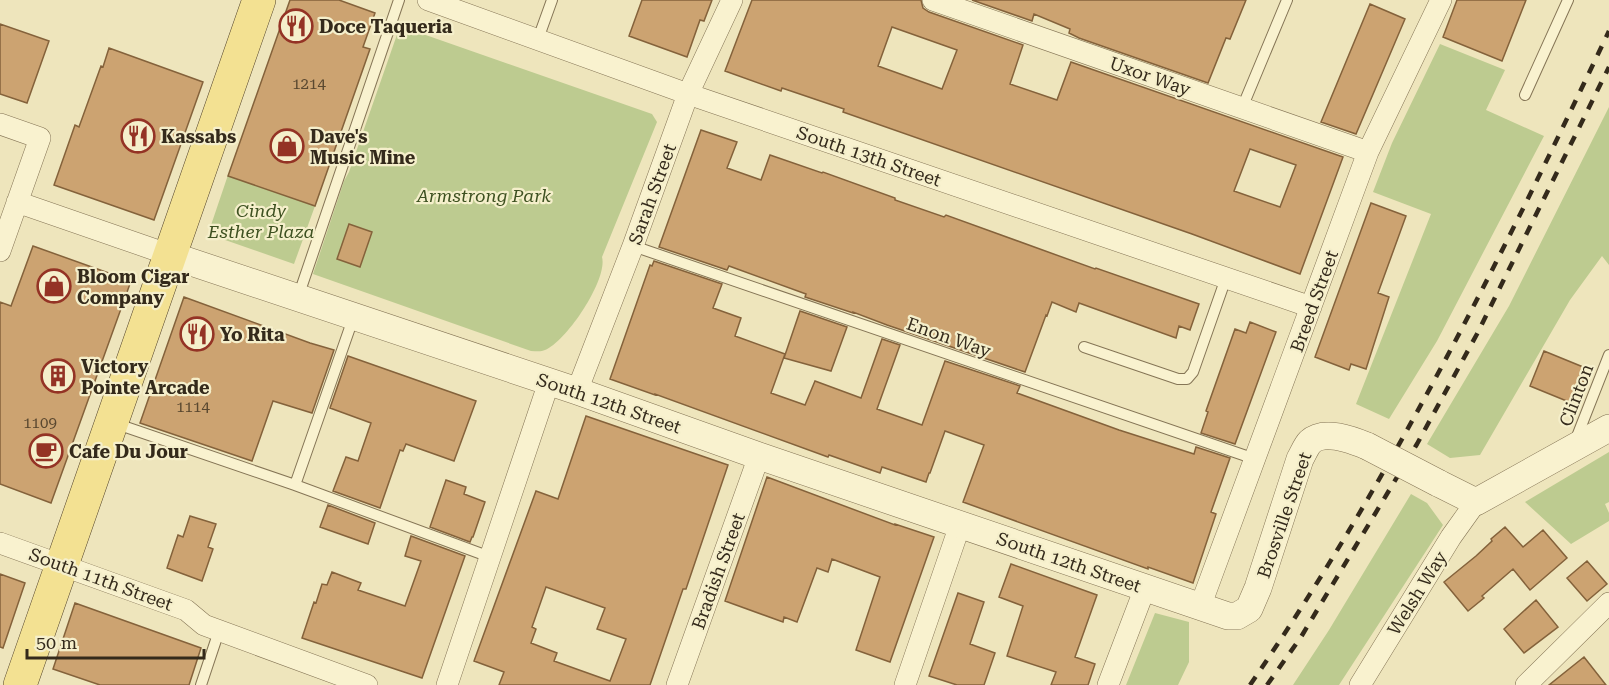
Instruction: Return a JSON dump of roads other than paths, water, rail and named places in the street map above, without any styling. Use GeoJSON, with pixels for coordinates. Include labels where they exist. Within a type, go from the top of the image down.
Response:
{"type":"FeatureCollection","features":[{"type":"Feature","properties":{"kind":"main road"},"geometry":{"type":"LineString","coordinates":[[20,685],[259,0]]}},
{"type":"Feature","properties":{"kind":"street","name":"South 13th Street"},"geometry":{"type":"LineString","coordinates":[[428,0],[688,94],[1311,307]]}},
{"type":"Feature","properties":{"kind":"street","name":"Sarah Street"},"geometry":{"type":"LineString","coordinates":[[577,391],[688,94],[732,0]]}},
{"type":"Feature","properties":{"kind":"street","name":"Uxor Way"},"geometry":{"type":"LineString","coordinates":[[933,0],[1368,152]]}},
{"type":"Feature","properties":{"kind":"street","name":"Breed Street"},"geometry":{"type":"LineString","coordinates":[[1200,608],[1368,152],[1435,2]]}},
{"type":"Feature","properties":{"kind":"street"},"geometry":{"type":"LineString","coordinates":[[0,124],[40,138],[0,251]]}},
{"type":"Feature","properties":{"kind":"street","name":"South 12th Street"},"geometry":{"type":"LineString","coordinates":[[17,202],[577,391],[1200,608]]}},
{"type":"Feature","properties":{"kind":"street"},"geometry":{"type":"LineString","coordinates":[[447,685],[549,382]]}},
{"type":"Feature","properties":{"kind":"street"},"geometry":{"type":"LineString","coordinates":[[1476,502],[1609,428]]}},
{"type":"Feature","properties":{"kind":"street","name":"Brosville Street"},"geometry":{"type":"LineString","coordinates":[[1200,608],[1228,616],[1238,616],[1249,609],[1300,459],[1308,443],[1317,437],[1333,436],[1350,439],[1476,502]]}},
{"type":"Feature","properties":{"kind":"street","name":"Bradish Street"},"geometry":{"type":"LineString","coordinates":[[677,685],[759,456]]}},
{"type":"Feature","properties":{"kind":"street","name":"Welsh Way"},"geometry":{"type":"LineString","coordinates":[[1360,685],[1476,502]]}},
{"type":"Feature","properties":{"kind":"street"},"geometry":{"type":"LineString","coordinates":[[905,685],[960,525]]}},
{"type":"Feature","properties":{"kind":"street","name":"South 11th Street"},"geometry":{"type":"LineString","coordinates":[[0,543],[186,610],[204,626],[367,685]]}},
{"type":"Feature","properties":{"kind":"street"},"geometry":{"type":"LineString","coordinates":[[1108,685],[1145,588]]}},
{"type":"Feature","properties":{"kind":"street"},"geometry":{"type":"LineString","coordinates":[[1526,685],[1609,603]]}},
{"type":"Feature","properties":{"kind":"lane"},"geometry":{"type":"LineString","coordinates":[[298,297],[399,0]]}},
{"type":"Feature","properties":{"kind":"lane"},"geometry":{"type":"LineString","coordinates":[[538,39],[552,0]]}},
{"type":"Feature","properties":{"kind":"lane"},"geometry":{"type":"LineString","coordinates":[[1242,108],[1287,0]]}},
{"type":"Feature","properties":{"kind":"lane"},"geometry":{"type":"LineString","coordinates":[[1525,95],[1568,0]]}},
{"type":"Feature","properties":{"kind":"lane","name":"Enon Way"},"geometry":{"type":"LineString","coordinates":[[633,246],[1255,459]]}},
{"type":"Feature","properties":{"kind":"lane"},"geometry":{"type":"LineString","coordinates":[[1084,347],[1178,379],[1187,379],[1194,372],[1226,278]]}},
{"type":"Feature","properties":{"kind":"lane"},"geometry":{"type":"LineString","coordinates":[[295,485],[354,316]]}},
{"type":"Feature","properties":{"kind":"lane","name":"Clinton"},"geometry":{"type":"LineString","coordinates":[[1573,448],[1609,355]]}},
{"type":"Feature","properties":{"kind":"lane"},"geometry":{"type":"LineString","coordinates":[[112,423],[295,485],[490,557]]}},
{"type":"Feature","properties":{"kind":"lane"},"geometry":{"type":"LineString","coordinates":[[201,685],[219,631]]}},
{"type":"Feature","properties":{"kind":"railway"},"geometry":{"type":"LineString","coordinates":[[1250,685],[1351,528],[1442,366],[1528,199],[1609,31]]}},
{"type":"Feature","properties":{"kind":"railway"},"geometry":{"type":"LineString","coordinates":[[1267,685],[1301,637],[1417,444],[1477,334],[1609,67]]}},
{"type":"Feature","properties":{"kind":"place","name":"Doce Taqueria"},"geometry":{"type":"Point","coordinates":[296,26]}},
{"type":"Feature","properties":{"kind":"place","name":"Kassabs"},"geometry":{"type":"Point","coordinates":[138,136]}},
{"type":"Feature","properties":{"kind":"place","name":"Dave's Music Mine"},"geometry":{"type":"Point","coordinates":[287,146]}},
{"type":"Feature","properties":{"kind":"place","name":"Bloom Cigar Company"},"geometry":{"type":"Point","coordinates":[54,286]}},
{"type":"Feature","properties":{"kind":"place","name":"Yo Rita"},"geometry":{"type":"Point","coordinates":[197,334]}},
{"type":"Feature","properties":{"kind":"place","name":"Victory Pointe Arcade"},"geometry":{"type":"Point","coordinates":[58,376]}},
{"type":"Feature","properties":{"kind":"place","name":"Cafe Du Jour"},"geometry":{"type":"Point","coordinates":[46,451]}},
{"type":"Feature","properties":{"kind":"park label","name":"Armstrong Park"},"geometry":{"type":"Point","coordinates":[484,195]}},
{"type":"Feature","properties":{"kind":"park label","name":"Cindy Esther Plaza"},"geometry":{"type":"Point","coordinates":[261,220]}}]}
